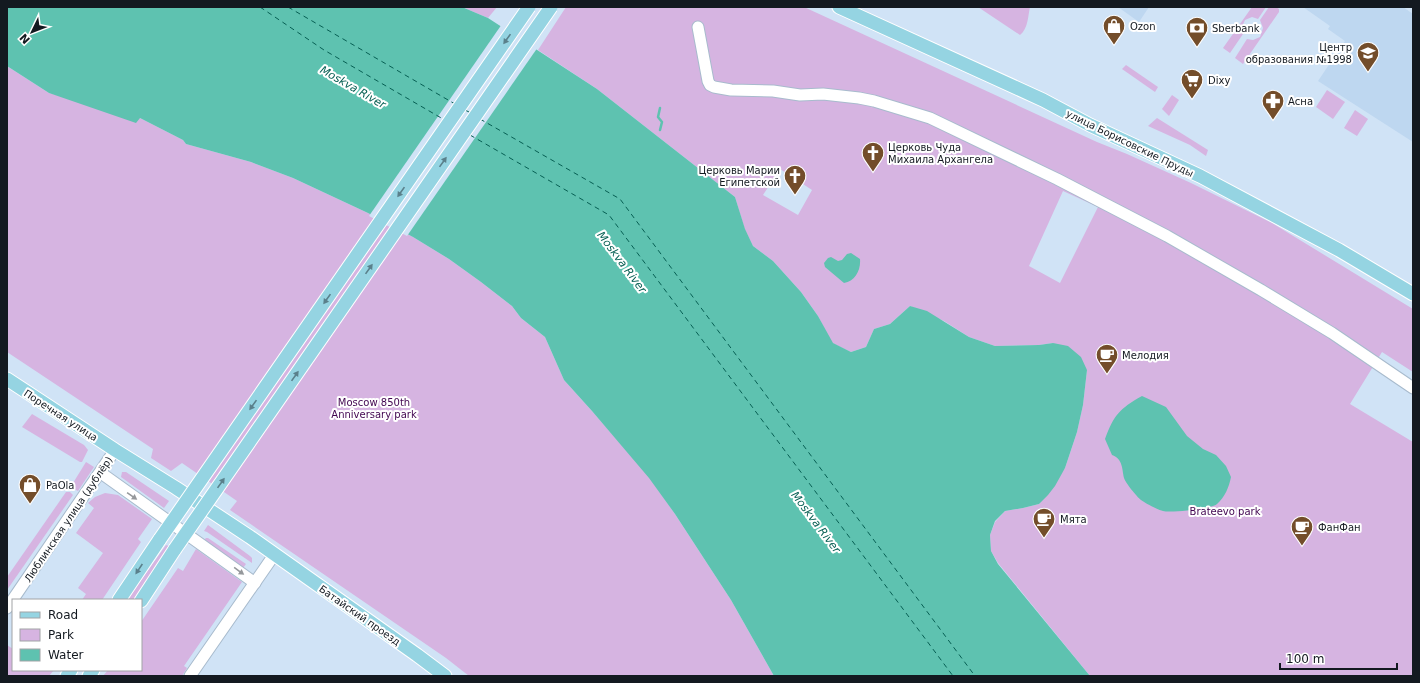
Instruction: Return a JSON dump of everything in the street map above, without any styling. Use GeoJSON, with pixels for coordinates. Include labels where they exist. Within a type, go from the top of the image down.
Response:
{"type":"FeatureCollection","features":[{"type":"Feature","properties":{"kind":"main road"},"geometry":{"type":"LineString","coordinates":[[120,599],[529,7]]}},
{"type":"Feature","properties":{"kind":"main road"},"geometry":{"type":"LineString","coordinates":[[142,599],[175,549],[551,7]]}},
{"type":"Feature","properties":{"kind":"main road","name":"улица Борисовские Пруды"},"geometry":{"type":"LineString","coordinates":[[839,7],[1043,100],[1090,125],[1200,176],[1339,250],[1413,294]]}},
{"type":"Feature","properties":{"kind":"main road","name":"Поречная улица"},"geometry":{"type":"LineString","coordinates":[[7,379],[176,488],[274,555]]}},
{"type":"Feature","properties":{"kind":"main road","name":"Батайский проезд"},"geometry":{"type":"LineString","coordinates":[[274,555],[445,676]]}},
{"type":"Feature","properties":{"kind":"street"},"geometry":{"type":"LineString","coordinates":[[698,27],[708,81],[714,88],[773,91],[800,95],[824,94],[859,98],[930,118],[1056,179],[1167,236],[1312,321],[1413,388]]}},
{"type":"Feature","properties":{"kind":"street","name":"Люблинская улица (дублёр)"},"geometry":{"type":"LineString","coordinates":[[13,599],[115,450]]}},
{"type":"Feature","properties":{"kind":"street"},"geometry":{"type":"LineString","coordinates":[[100,473],[255,583]]}},
{"type":"Feature","properties":{"kind":"street"},"geometry":{"type":"LineString","coordinates":[[190,676],[274,555]]}},
{"type":"Feature","properties":{"kind":"shaded area"},"geometry":{"type":"Polygon","coordinates":[[[1118,7],[1149,7],[1139,22],[1118,7]]]}},
{"type":"Feature","properties":{"kind":"shaded area","name":"Центр образования №1998"},"geometry":{"type":"Polygon","coordinates":[[[1303,7],[1403,7],[1413,14],[1413,142],[1318,81],[1345,41],[1328,29],[1330,26],[1303,7]]]}},
{"type":"Feature","properties":{"kind":"green space"},"geometry":{"type":"Polygon","coordinates":[[[462,7],[497,7],[488,18],[462,7]]]}},
{"type":"Feature","properties":{"kind":"green space","name":"Brateevo park"},"geometry":{"type":"Polygon","coordinates":[[[566,7],[804,7],[1097,142],[1191,183],[1272,223],[1413,309],[1413,372],[1382,352],[1350,404],[1413,442],[1413,676],[1090,676],[998,563],[991,551],[990,535],[995,522],[1005,511],[1039,504],[1065,468],[1077,432],[1083,405],[1087,370],[1053,343],[1039,345],[995,346],[969,337],[944,321],[910,306],[890,324],[874,329],[866,347],[851,352],[832,343],[818,316],[801,292],[773,261],[753,246],[745,230],[735,197],[597,89],[538,50],[566,7]],[[780,169],[763,195],[798,215],[812,190],[780,169]],[[1063,191],[1029,266],[1060,283],[1098,207],[1063,191]]]}},
{"type":"Feature","properties":{"kind":"green space"},"geometry":{"type":"Polygon","coordinates":[[[978,7],[1030,7],[1025,29],[1020,35],[978,7]]]}},
{"type":"Feature","properties":{"kind":"green space"},"geometry":{"type":"Polygon","coordinates":[[[1252,7],[1266,7],[1258,19],[1252,17],[1245,20],[1241,29],[1243,34],[1230,53],[1223,48],[1252,7]]]}},
{"type":"Feature","properties":{"kind":"green space"},"geometry":{"type":"Polygon","coordinates":[[[1269,7],[1276,7],[1279,9],[1279,12],[1243,64],[1235,58],[1247,39],[1253,40],[1260,37],[1263,28],[1260,20],[1269,7]]]}},
{"type":"Feature","properties":{"kind":"green space"},"geometry":{"type":"Polygon","coordinates":[[[1126,65],[1158,87],[1155,92],[1122,69],[1126,65]]]}},
{"type":"Feature","properties":{"kind":"green space","name":"Moscow 850th Anniversary park"},"geometry":{"type":"Polygon","coordinates":[[[7,66],[49,93],[140,118],[183,140],[186,144],[251,162],[293,178],[368,213],[413,237],[449,259],[512,306],[521,318],[545,337],[564,380],[650,478],[731,600],[774,676],[469,676],[446,658],[230,510],[237,501],[182,463],[171,471],[151,458],[153,449],[7,352],[7,66]]]}},
{"type":"Feature","properties":{"kind":"green space"},"geometry":{"type":"Polygon","coordinates":[[[1327,90],[1345,102],[1333,119],[1316,107],[1327,90]]]}},
{"type":"Feature","properties":{"kind":"green space"},"geometry":{"type":"Polygon","coordinates":[[[1172,95],[1179,100],[1169,116],[1162,109],[1172,95]]]}},
{"type":"Feature","properties":{"kind":"green space"},"geometry":{"type":"Polygon","coordinates":[[[1355,110],[1368,119],[1357,136],[1344,128],[1355,110]]]}},
{"type":"Feature","properties":{"kind":"green space"},"geometry":{"type":"Polygon","coordinates":[[[1157,118],[1208,150],[1206,156],[1190,145],[1148,126],[1157,118]]]}},
{"type":"Feature","properties":{"kind":"green space"},"geometry":{"type":"Polygon","coordinates":[[[32,414],[84,445],[88,450],[82,462],[22,427],[32,414]]]}},
{"type":"Feature","properties":{"kind":"green space"},"geometry":{"type":"Polygon","coordinates":[[[86,462],[94,467],[78,491],[74,489],[73,483],[86,462]]]}},
{"type":"Feature","properties":{"kind":"green space"},"geometry":{"type":"Polygon","coordinates":[[[122,472],[126,472],[169,501],[164,508],[121,477],[122,472]]]}},
{"type":"Feature","properties":{"kind":"green space"},"geometry":{"type":"Polygon","coordinates":[[[66,492],[70,492],[73,495],[7,590],[7,577],[66,492]]]}},
{"type":"Feature","properties":{"kind":"green space"},"geometry":{"type":"Polygon","coordinates":[[[105,493],[118,495],[152,519],[138,539],[141,542],[103,599],[83,599],[86,594],[78,588],[103,553],[76,533],[94,508],[88,503],[95,497],[105,493]]]}},
{"type":"Feature","properties":{"kind":"green space"},"geometry":{"type":"Polygon","coordinates":[[[208,525],[250,556],[252,558],[252,563],[204,531],[208,525]]]}},
{"type":"Feature","properties":{"kind":"green space"},"geometry":{"type":"Polygon","coordinates":[[[206,538],[246,564],[243,568],[203,541],[206,538]]]}},
{"type":"Feature","properties":{"kind":"green space"},"geometry":{"type":"Polygon","coordinates":[[[166,545],[169,546],[134,599],[128,599],[166,545]]]}},
{"type":"Feature","properties":{"kind":"green space"},"geometry":{"type":"Polygon","coordinates":[[[196,549],[242,582],[184,666],[187,668],[182,676],[103,676],[107,671],[142,671],[142,621],[178,568],[183,571],[196,549]]]}},
{"type":"Feature","properties":{"kind":"green space"},"geometry":{"type":"Polygon","coordinates":[[[7,645],[12,648],[12,671],[53,671],[49,676],[7,676],[7,645]]]}},
{"type":"Feature","properties":{"kind":"water","name":"Moskva River"},"geometry":{"type":"Polygon","coordinates":[[[7,7],[462,7],[488,18],[597,89],[735,197],[745,229],[753,246],[773,261],[801,292],[818,316],[833,343],[851,352],[866,347],[874,329],[890,324],[910,306],[927,311],[969,337],[995,346],[1039,345],[1053,343],[1068,346],[1081,357],[1087,370],[1083,405],[1077,432],[1065,468],[1055,486],[1039,504],[1005,511],[995,521],[990,535],[991,551],[998,564],[1090,676],[774,676],[731,600],[675,514],[649,478],[564,380],[545,337],[521,318],[512,306],[449,259],[413,237],[368,213],[293,178],[251,162],[186,144],[183,140],[140,118],[136,123],[49,93],[7,66],[7,7]]]}},
{"type":"Feature","properties":{"kind":"water"},"geometry":{"type":"Polygon","coordinates":[[[851,253],[860,259],[860,263],[858,271],[854,277],[848,282],[844,283],[825,267],[824,263],[831,257],[838,261],[842,260],[847,254],[851,253]]]}},
{"type":"Feature","properties":{"kind":"water"},"geometry":{"type":"Polygon","coordinates":[[[1142,396],[1166,407],[1187,436],[1203,449],[1216,455],[1226,466],[1231,477],[1228,488],[1217,504],[1214,506],[1191,510],[1163,511],[1141,500],[1127,483],[1124,478],[1120,462],[1112,455],[1105,439],[1111,424],[1118,413],[1142,396]]]}},
{"type":"Feature","properties":{"kind":"pier"},"geometry":{"type":"Polygon","coordinates":[[[502,24],[538,47],[407,236],[369,216],[502,24]]]}},
{"type":"Feature","properties":{"kind":"waterway"},"geometry":{"type":"LineString","coordinates":[[660,108],[658,117],[662,122],[660,130]]}},
{"type":"Feature","properties":{"kind":"ferry route"},"geometry":{"type":"LineString","coordinates":[[260,7],[324,50],[443,119]]}},
{"type":"Feature","properties":{"kind":"ferry route"},"geometry":{"type":"LineString","coordinates":[[288,7],[455,104]]}},
{"type":"Feature","properties":{"kind":"ferry route"},"geometry":{"type":"LineString","coordinates":[[465,110],[471,113]]}},
{"type":"Feature","properties":{"kind":"ferry route"},"geometry":{"type":"LineString","coordinates":[[480,119],[620,199],[975,676]]}},
{"type":"Feature","properties":{"kind":"ferry route"},"geometry":{"type":"LineString","coordinates":[[470,135],[609,215],[953,676]]}},
{"type":"Feature","properties":{"kind":"place","name":"Ozon"},"geometry":{"type":"Point","coordinates":[1114,46]}},
{"type":"Feature","properties":{"kind":"place","name":"Sberbank"},"geometry":{"type":"Point","coordinates":[1197,48]}},
{"type":"Feature","properties":{"kind":"place","name":"Центр образования №1998"},"geometry":{"type":"Point","coordinates":[1368,72]}},
{"type":"Feature","properties":{"kind":"place","name":"Dixy"},"geometry":{"type":"Point","coordinates":[1192,100]}},
{"type":"Feature","properties":{"kind":"place","name":"Асна"},"geometry":{"type":"Point","coordinates":[1273,120]}},
{"type":"Feature","properties":{"kind":"place","name":"Церковь Чуда Михаила Архангела"},"geometry":{"type":"Point","coordinates":[873,172]}},
{"type":"Feature","properties":{"kind":"place","name":"Церковь Марии Египетской"},"geometry":{"type":"Point","coordinates":[795,196]}},
{"type":"Feature","properties":{"kind":"place","name":"Мелодия"},"geometry":{"type":"Point","coordinates":[1107,374]}},
{"type":"Feature","properties":{"kind":"place","name":"PaOla"},"geometry":{"type":"Point","coordinates":[30,504]}},
{"type":"Feature","properties":{"kind":"place","name":"Мята"},"geometry":{"type":"Point","coordinates":[1044,538]}},
{"type":"Feature","properties":{"kind":"place","name":"ФанФан"},"geometry":{"type":"Point","coordinates":[1302,546]}}]}
